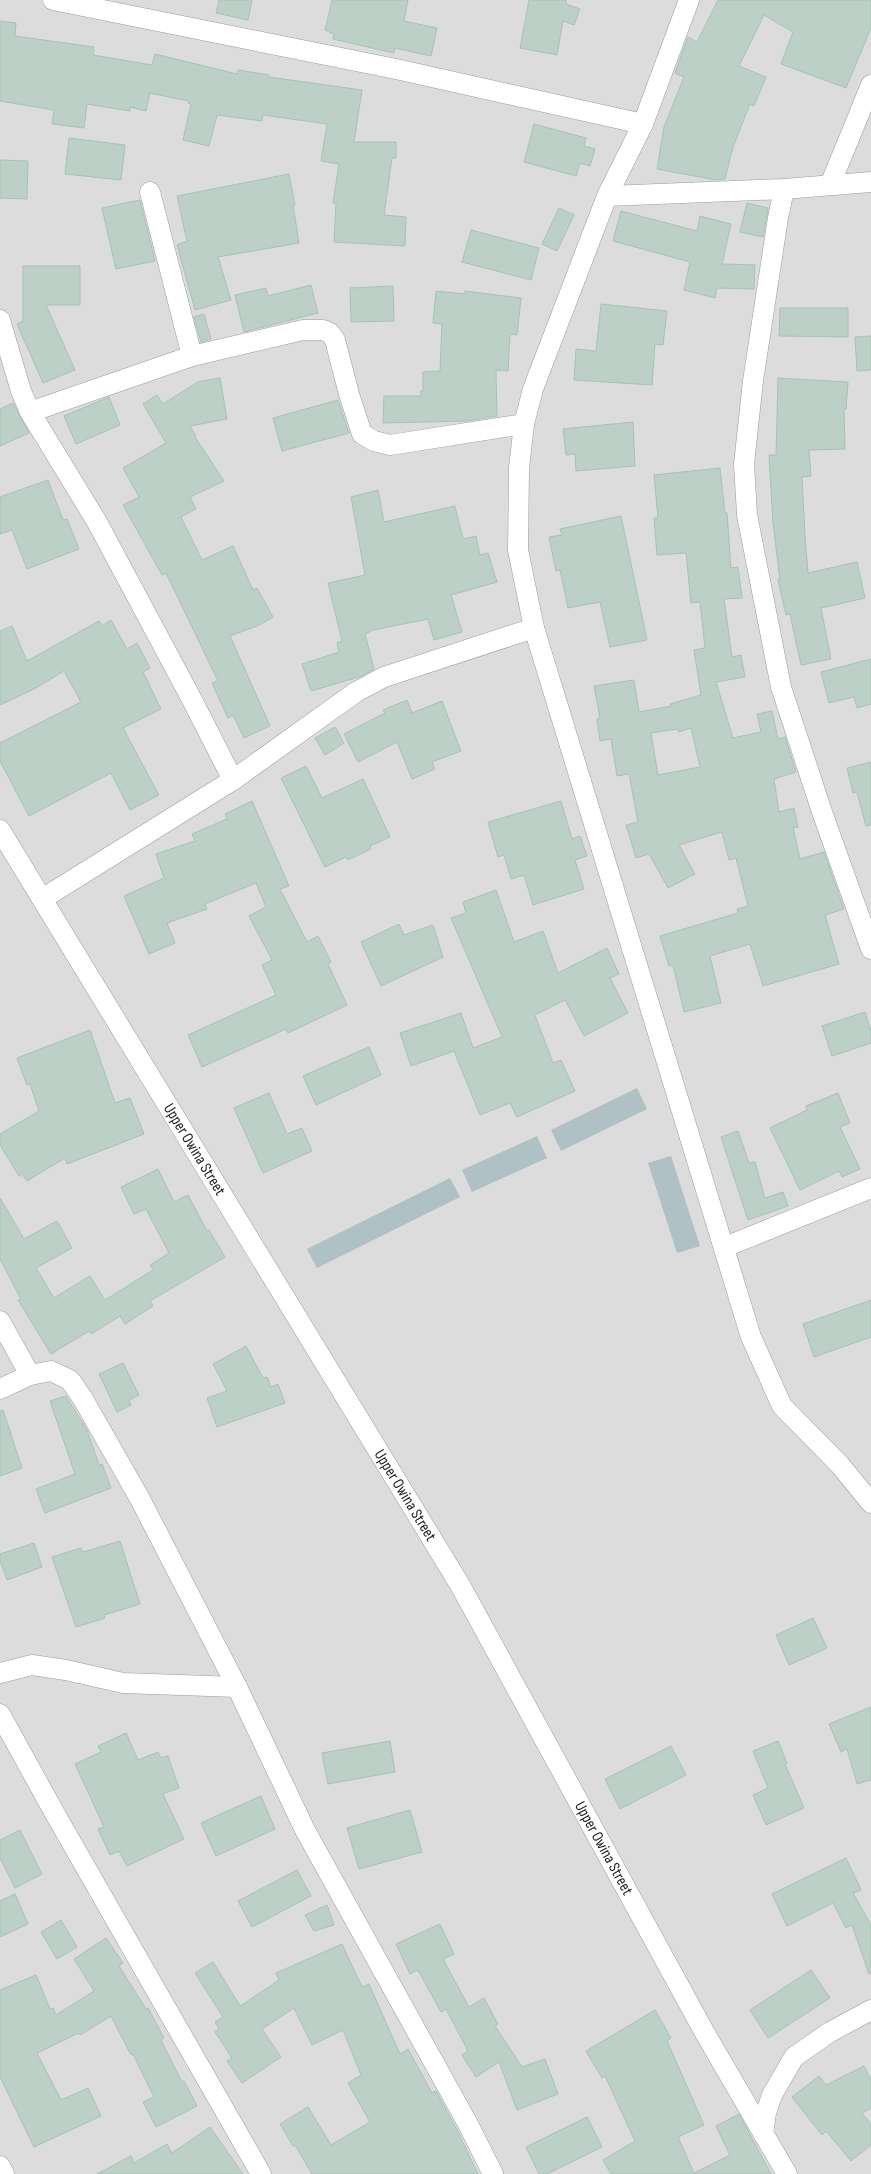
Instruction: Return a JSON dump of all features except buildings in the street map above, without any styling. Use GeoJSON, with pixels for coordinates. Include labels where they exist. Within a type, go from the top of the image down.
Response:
{"type":"FeatureCollection","features":[{"type":"Feature","properties":{"kind":"street"},"geometry":{"type":"LineString","coordinates":[[53,0],[131,8],[643,124]]}},
{"type":"Feature","properties":{"kind":"street"},"geometry":{"type":"LineString","coordinates":[[689,0],[643,124],[607,196],[533,389],[524,424],[519,468],[518,550],[534,628],[725,1246],[751,1337],[782,1406],[840,1465],[871,1503]]}},
{"type":"Feature","properties":{"kind":"street"},"geometry":{"type":"LineString","coordinates":[[830,185],[871,85]]}},
{"type":"Feature","properties":{"kind":"street"},"geometry":{"type":"LineString","coordinates":[[607,196],[784,189],[871,182]]}},
{"type":"Feature","properties":{"kind":"street"},"geometry":{"type":"LineString","coordinates":[[784,189],[751,400],[744,464],[747,515],[781,687],[822,812],[871,949]]}},
{"type":"Feature","properties":{"kind":"street"},"geometry":{"type":"LineString","coordinates":[[150,192],[192,356]]}},
{"type":"Feature","properties":{"kind":"street"},"geometry":{"type":"LineString","coordinates":[[0,320],[21,391],[30,412],[97,522],[233,780]]}},
{"type":"Feature","properties":{"kind":"street"},"geometry":{"type":"LineString","coordinates":[[30,412],[192,356],[303,330],[323,330],[330,332],[335,340],[362,434],[374,441],[390,445],[524,424]]}},
{"type":"Feature","properties":{"kind":"street"},"geometry":{"type":"LineString","coordinates":[[42,899],[233,780],[356,692],[384,677],[534,628]]}},
{"type":"Feature","properties":{"kind":"street","name":"Upper Owina Street"},"geometry":{"type":"LineString","coordinates":[[0,830],[460,1585],[706,2035],[787,2174]]}},
{"type":"Feature","properties":{"kind":"street"},"geometry":{"type":"LineString","coordinates":[[725,1246],[871,1188]]}},
{"type":"Feature","properties":{"kind":"street"},"geometry":{"type":"LineString","coordinates":[[0,1322],[30,1374]]}},
{"type":"Feature","properties":{"kind":"street"},"geometry":{"type":"LineString","coordinates":[[0,1389],[30,1374],[51,1371],[70,1380],[82,1399],[140,1499],[237,1687],[304,1830],[468,2124],[492,2174]]}},
{"type":"Feature","properties":{"kind":"street"},"geometry":{"type":"LineString","coordinates":[[0,1673],[32,1665],[66,1670],[123,1683],[237,1687]]}},
{"type":"Feature","properties":{"kind":"street"},"geometry":{"type":"LineString","coordinates":[[0,1714],[261,2174]]}},
{"type":"Feature","properties":{"kind":"street"},"geometry":{"type":"LineString","coordinates":[[763,2133],[766,2113],[772,2095],[794,2057],[830,2032],[871,2010]]}},
{"type":"Feature","properties":{"kind":"street"},"geometry":{"type":"LineString","coordinates":[[0,2166],[4,2174]]}},
{"type":"Feature","properties":{"kind":"shaded area"},"geometry":{"type":"Polygon","coordinates":[[[0,0],[871,0],[871,2174],[0,2174],[0,0]]]}},
{"type":"Feature","properties":{"kind":"shaded area"},"geometry":{"type":"Polygon","coordinates":[[[637,1088],[647,1109],[561,1151],[551,1130],[637,1088]]]}},
{"type":"Feature","properties":{"kind":"shaded area"},"geometry":{"type":"Polygon","coordinates":[[[537,1136],[547,1158],[472,1192],[462,1170],[537,1136]]]}},
{"type":"Feature","properties":{"kind":"shaded area"},"geometry":{"type":"Polygon","coordinates":[[[671,1156],[700,1246],[677,1253],[648,1163],[671,1156]]]}},
{"type":"Feature","properties":{"kind":"shaded area"},"geometry":{"type":"Polygon","coordinates":[[[450,1178],[460,1197],[317,1268],[307,1249],[450,1178]]]}}]}
